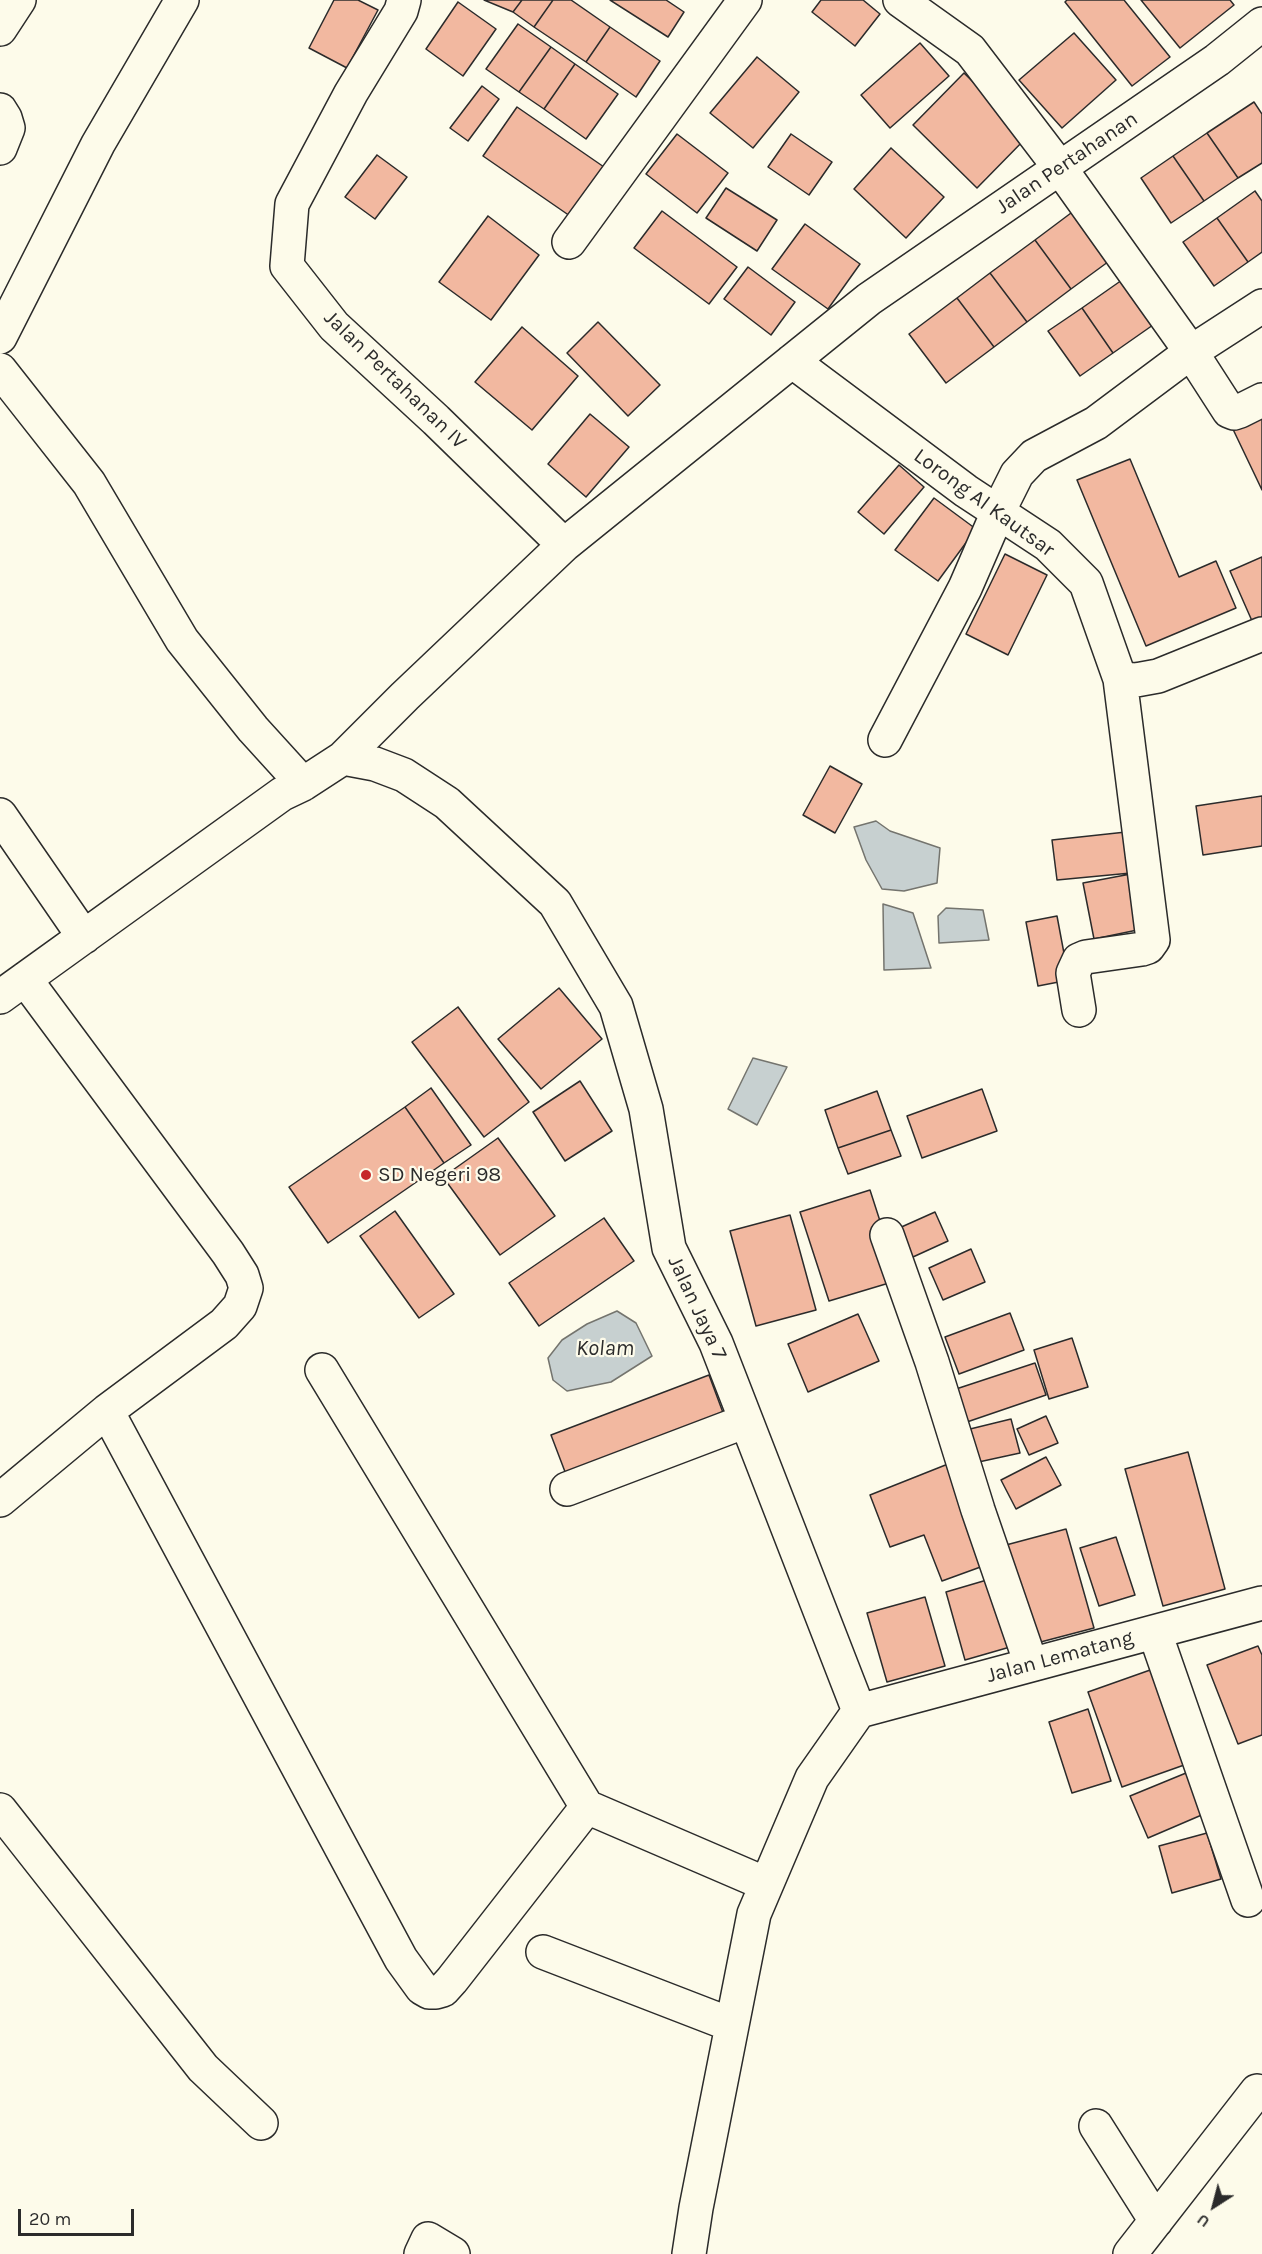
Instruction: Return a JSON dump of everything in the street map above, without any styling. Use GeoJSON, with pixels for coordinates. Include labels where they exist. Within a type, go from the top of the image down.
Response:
{"type":"FeatureCollection","features":[{"type":"Feature","properties":{"kind":"street"},"geometry":{"type":"LineString","coordinates":[[0,28],[19,0]]}},
{"type":"Feature","properties":{"kind":"street"},"geometry":{"type":"LineString","coordinates":[[0,337],[99,144],[182,0]]}},
{"type":"Feature","properties":{"kind":"street","name":"Jalan Pertahanan IV"},"geometry":{"type":"LineString","coordinates":[[404,0],[401,11],[351,93],[292,204],[287,266],[334,326],[436,420],[564,546]]}},
{"type":"Feature","properties":{"kind":"street"},"geometry":{"type":"LineString","coordinates":[[569,242],[745,0]]}},
{"type":"Feature","properties":{"kind":"street"},"geometry":{"type":"LineString","coordinates":[[900,0],[970,50],[1060,168],[1191,352],[1229,411],[1234,413],[1262,400]]}},
{"type":"Feature","properties":{"kind":"street","name":"Jalan Pertahanan"},"geometry":{"type":"LineString","coordinates":[[13,988],[282,794],[303,784],[343,758],[405,696],[564,546],[869,299],[1217,60],[1262,24]]}},
{"type":"Feature","properties":{"kind":"street"},"geometry":{"type":"LineString","coordinates":[[0,110],[8,128],[0,148]]}},
{"type":"Feature","properties":{"kind":"street"},"geometry":{"type":"LineString","coordinates":[[885,740],[965,588],[1017,474],[1034,456],[1096,423],[1191,352],[1262,306]]}},
{"type":"Feature","properties":{"kind":"street","name":"Lorong Al Kautsar"},"geometry":{"type":"LineString","coordinates":[[792,361],[966,491],[1048,545],[1086,583],[1120,679],[1153,940],[1148,947],[1142,950],[1086,957],[1079,960],[1073,973],[1079,1010]]}},
{"type":"Feature","properties":{"kind":"street"},"geometry":{"type":"LineString","coordinates":[[0,370],[89,483],[182,640],[253,729],[303,784]]}},
{"type":"Feature","properties":{"kind":"street"},"geometry":{"type":"LineString","coordinates":[[1120,679],[1136,680],[1158,676],[1262,634]]}},
{"type":"Feature","properties":{"kind":"street","name":"Jalan Jaya 7"},"geometry":{"type":"LineString","coordinates":[[343,758],[391,769],[447,803],[555,903],[616,1006],[646,1109],[669,1248],[716,1343],[859,1711]]}},
{"type":"Feature","properties":{"kind":"street"},"geometry":{"type":"LineString","coordinates":[[0,815],[84,937]]}},
{"type":"Feature","properties":{"kind":"street"},"geometry":{"type":"LineString","coordinates":[[0,1500],[107,1411],[224,1324],[240,1306],[246,1288],[242,1275],[228,1253],[13,988]]}},
{"type":"Feature","properties":{"kind":"street"},"geometry":{"type":"LineString","coordinates":[[887,1235],[932,1362],[978,1510],[1031,1664]]}},
{"type":"Feature","properties":{"kind":"street"},"geometry":{"type":"LineString","coordinates":[[322,1370],[586,1807],[766,1884]]}},
{"type":"Feature","properties":{"kind":"street"},"geometry":{"type":"LineString","coordinates":[[107,1411],[401,1959],[422,1988],[429,1992],[443,1990],[586,1807]]}},
{"type":"Feature","properties":{"kind":"street"},"geometry":{"type":"LineString","coordinates":[[567,1489],[746,1420]]}},
{"type":"Feature","properties":{"kind":"street","name":"Jalan Lematang"},"geometry":{"type":"LineString","coordinates":[[859,1711],[1155,1633],[1262,1602]]}},
{"type":"Feature","properties":{"kind":"street"},"geometry":{"type":"LineString","coordinates":[[1155,1633],[1248,1900]]}},
{"type":"Feature","properties":{"kind":"street"},"geometry":{"type":"LineString","coordinates":[[689,2254],[754,1914],[812,1778],[859,1711]]}},
{"type":"Feature","properties":{"kind":"street"},"geometry":{"type":"LineString","coordinates":[[0,1810],[204,2068],[261,2123]]}},
{"type":"Feature","properties":{"kind":"street"},"geometry":{"type":"LineString","coordinates":[[543,1952],[732,2025]]}},
{"type":"Feature","properties":{"kind":"street"},"geometry":{"type":"LineString","coordinates":[[1130,2254],[1257,2091]]}},
{"type":"Feature","properties":{"kind":"street"},"geometry":{"type":"LineString","coordinates":[[1096,2126],[1156,2221]]}},
{"type":"Feature","properties":{"kind":"street"},"geometry":{"type":"LineString","coordinates":[[421,2254],[428,2239],[453,2254]]}},
{"type":"Feature","properties":{"kind":"water"},"geometry":{"type":"Polygon","coordinates":[[[876,821],[890,831],[940,848],[937,883],[904,891],[882,889],[866,860],[854,827],[876,821]]]}},
{"type":"Feature","properties":{"kind":"water"},"geometry":{"type":"Polygon","coordinates":[[[883,904],[913,913],[931,968],[884,970],[883,904]]]}},
{"type":"Feature","properties":{"kind":"water"},"geometry":{"type":"Polygon","coordinates":[[[946,908],[983,910],[989,940],[939,943],[938,916],[946,908]]]}},
{"type":"Feature","properties":{"kind":"water"},"geometry":{"type":"Polygon","coordinates":[[[753,1058],[787,1067],[757,1125],[728,1109],[753,1058]]]}},
{"type":"Feature","properties":{"kind":"water","name":"Kolam"},"geometry":{"type":"Polygon","coordinates":[[[617,1311],[636,1323],[652,1356],[611,1382],[567,1391],[553,1380],[548,1358],[562,1340],[587,1324],[617,1311]]]}},
{"type":"Feature","properties":{"kind":"building"},"geometry":{"type":"Polygon","coordinates":[[[334,0],[358,0],[378,10],[347,68],[309,48],[334,0]]]}},
{"type":"Feature","properties":{"kind":"building"},"geometry":{"type":"Polygon","coordinates":[[[484,0],[522,0],[513,12],[484,0]]]}},
{"type":"Feature","properties":{"kind":"building"},"geometry":{"type":"Polygon","coordinates":[[[522,0],[553,0],[534,27],[513,12],[522,0]]]}},
{"type":"Feature","properties":{"kind":"building"},"geometry":{"type":"Polygon","coordinates":[[[553,0],[571,0],[610,27],[586,62],[534,27],[553,0]]]}},
{"type":"Feature","properties":{"kind":"building"},"geometry":{"type":"Polygon","coordinates":[[[610,0],[666,0],[684,12],[668,37],[610,0]]]}},
{"type":"Feature","properties":{"kind":"building"},"geometry":{"type":"Polygon","coordinates":[[[821,0],[863,0],[880,14],[855,46],[812,12],[821,0]]]}},
{"type":"Feature","properties":{"kind":"building"},"geometry":{"type":"Polygon","coordinates":[[[1067,0],[1124,0],[1170,57],[1132,86],[1065,2],[1067,0]]]}},
{"type":"Feature","properties":{"kind":"building"},"geometry":{"type":"Polygon","coordinates":[[[1141,0],[1230,0],[1234,5],[1180,48],[1141,0]]]}},
{"type":"Feature","properties":{"kind":"building"},"geometry":{"type":"Polygon","coordinates":[[[458,2],[496,29],[463,76],[426,49],[458,2]]]}},
{"type":"Feature","properties":{"kind":"building"},"geometry":{"type":"Polygon","coordinates":[[[518,24],[551,47],[519,92],[486,69],[518,24]]]}},
{"type":"Feature","properties":{"kind":"building"},"geometry":{"type":"Polygon","coordinates":[[[610,27],[660,61],[636,97],[586,62],[610,27]]]}},
{"type":"Feature","properties":{"kind":"building"},"geometry":{"type":"Polygon","coordinates":[[[1074,33],[1116,80],[1062,128],[1019,80],[1074,33]]]}},
{"type":"Feature","properties":{"kind":"building"},"geometry":{"type":"Polygon","coordinates":[[[920,43],[949,76],[890,128],[861,95],[920,43]]]}},
{"type":"Feature","properties":{"kind":"building"},"geometry":{"type":"Polygon","coordinates":[[[551,47],[575,64],[544,109],[519,92],[551,47]]]}},
{"type":"Feature","properties":{"kind":"building"},"geometry":{"type":"Polygon","coordinates":[[[757,57],[799,92],[753,148],[710,113],[757,57]]]}},
{"type":"Feature","properties":{"kind":"building"},"geometry":{"type":"Polygon","coordinates":[[[575,64],[618,94],[586,139],[544,109],[575,64]]]}},
{"type":"Feature","properties":{"kind":"building"},"geometry":{"type":"Polygon","coordinates":[[[964,73],[1028,136],[977,188],[913,125],[964,73]]]}},
{"type":"Feature","properties":{"kind":"building"},"geometry":{"type":"Polygon","coordinates":[[[482,86],[499,99],[468,141],[450,128],[482,86]]]}},
{"type":"Feature","properties":{"kind":"building"},"geometry":{"type":"Polygon","coordinates":[[[1254,102],[1262,114],[1262,163],[1238,178],[1207,133],[1254,102]]]}},
{"type":"Feature","properties":{"kind":"building"},"geometry":{"type":"Polygon","coordinates":[[[517,107],[604,167],[570,216],[483,156],[517,107]]]}},
{"type":"Feature","properties":{"kind":"building"},"geometry":{"type":"Polygon","coordinates":[[[1207,133],[1238,178],[1204,201],[1173,156],[1207,133]]]}},
{"type":"Feature","properties":{"kind":"building"},"geometry":{"type":"Polygon","coordinates":[[[677,134],[728,173],[697,213],[646,174],[677,134]]]}},
{"type":"Feature","properties":{"kind":"building"},"geometry":{"type":"Polygon","coordinates":[[[791,134],[832,162],[809,195],[768,167],[791,134]]]}},
{"type":"Feature","properties":{"kind":"building"},"geometry":{"type":"Polygon","coordinates":[[[891,148],[944,197],[906,238],[854,189],[891,148]]]}},
{"type":"Feature","properties":{"kind":"building"},"geometry":{"type":"Polygon","coordinates":[[[377,155],[407,177],[375,219],[345,197],[377,155]]]}},
{"type":"Feature","properties":{"kind":"building"},"geometry":{"type":"Polygon","coordinates":[[[1173,156],[1204,201],[1171,223],[1141,178],[1173,156]]]}},
{"type":"Feature","properties":{"kind":"building"},"geometry":{"type":"Polygon","coordinates":[[[726,188],[777,220],[757,251],[706,218],[726,188]]]}},
{"type":"Feature","properties":{"kind":"building"},"geometry":{"type":"Polygon","coordinates":[[[1255,191],[1262,201],[1262,252],[1248,262],[1217,218],[1255,191]]]}},
{"type":"Feature","properties":{"kind":"building"},"geometry":{"type":"Polygon","coordinates":[[[1075,210],[1112,259],[1071,289],[1035,240],[1075,210]]]}},
{"type":"Feature","properties":{"kind":"building"},"geometry":{"type":"Polygon","coordinates":[[[662,211],[737,267],[709,304],[634,248],[662,211]]]}},
{"type":"Feature","properties":{"kind":"building"},"geometry":{"type":"Polygon","coordinates":[[[488,216],[539,255],[491,320],[439,282],[488,216]]]}},
{"type":"Feature","properties":{"kind":"building"},"geometry":{"type":"Polygon","coordinates":[[[1217,218],[1248,262],[1214,286],[1183,242],[1217,218]]]}},
{"type":"Feature","properties":{"kind":"building"},"geometry":{"type":"Polygon","coordinates":[[[805,224],[860,264],[828,309],[772,269],[805,224]]]}},
{"type":"Feature","properties":{"kind":"building"},"geometry":{"type":"Polygon","coordinates":[[[1035,240],[1071,289],[1027,322],[990,273],[1035,240]]]}},
{"type":"Feature","properties":{"kind":"building"},"geometry":{"type":"Polygon","coordinates":[[[748,267],[795,302],[771,335],[724,299],[748,267]]]}},
{"type":"Feature","properties":{"kind":"building"},"geometry":{"type":"Polygon","coordinates":[[[990,273],[1027,322],[994,347],[957,298],[990,273]]]}},
{"type":"Feature","properties":{"kind":"building"},"geometry":{"type":"Polygon","coordinates":[[[1122,280],[1153,325],[1113,353],[1082,308],[1122,280]]]}},
{"type":"Feature","properties":{"kind":"building"},"geometry":{"type":"Polygon","coordinates":[[[957,298],[994,347],[946,383],[909,334],[957,298]]]}},
{"type":"Feature","properties":{"kind":"building"},"geometry":{"type":"Polygon","coordinates":[[[1082,308],[1113,353],[1080,376],[1048,331],[1082,308]]]}},
{"type":"Feature","properties":{"kind":"building"},"geometry":{"type":"Polygon","coordinates":[[[598,322],[660,385],[628,416],[567,353],[598,322]]]}},
{"type":"Feature","properties":{"kind":"building"},"geometry":{"type":"Polygon","coordinates":[[[522,327],[578,376],[532,430],[475,382],[522,327]]]}},
{"type":"Feature","properties":{"kind":"building"},"geometry":{"type":"Polygon","coordinates":[[[1262,408],[1262,490],[1230,423],[1262,408]]]}},
{"type":"Feature","properties":{"kind":"building"},"geometry":{"type":"Polygon","coordinates":[[[590,414],[629,447],[586,497],[548,464],[590,414]]]}},
{"type":"Feature","properties":{"kind":"building"},"geometry":{"type":"Polygon","coordinates":[[[1130,459],[1179,577],[1216,561],[1236,608],[1146,646],[1077,480],[1130,459]]]}},
{"type":"Feature","properties":{"kind":"building"},"geometry":{"type":"Polygon","coordinates":[[[899,465],[924,487],[884,534],[858,512],[899,465]]]}},
{"type":"Feature","properties":{"kind":"building"},"geometry":{"type":"Polygon","coordinates":[[[934,498],[976,529],[938,581],[895,550],[934,498]]]}},
{"type":"Feature","properties":{"kind":"building"},"geometry":{"type":"Polygon","coordinates":[[[1005,554],[1047,575],[1008,655],[966,634],[1005,554]]]}},
{"type":"Feature","properties":{"kind":"building"},"geometry":{"type":"Polygon","coordinates":[[[1262,557],[1262,627],[1256,630],[1230,571],[1262,557]]]}},
{"type":"Feature","properties":{"kind":"building"},"geometry":{"type":"Polygon","coordinates":[[[830,766],[862,784],[835,833],[803,815],[830,766]]]}},
{"type":"Feature","properties":{"kind":"building"},"geometry":{"type":"Polygon","coordinates":[[[1262,796],[1262,846],[1203,855],[1196,806],[1262,796]]]}},
{"type":"Feature","properties":{"kind":"building"},"geometry":{"type":"Polygon","coordinates":[[[1126,832],[1131,873],[1057,880],[1052,840],[1126,832]]]}},
{"type":"Feature","properties":{"kind":"building"},"geometry":{"type":"Polygon","coordinates":[[[1136,873],[1147,928],[1094,939],[1083,883],[1136,873]]]}},
{"type":"Feature","properties":{"kind":"building"},"geometry":{"type":"Polygon","coordinates":[[[1057,916],[1069,980],[1038,986],[1026,922],[1057,916]]]}},
{"type":"Feature","properties":{"kind":"building"},"geometry":{"type":"Polygon","coordinates":[[[559,988],[602,1039],[541,1089],[498,1039],[559,988]]]}},
{"type":"Feature","properties":{"kind":"building"},"geometry":{"type":"Polygon","coordinates":[[[458,1007],[529,1102],[484,1137],[412,1042],[458,1007]]]}},
{"type":"Feature","properties":{"kind":"building"},"geometry":{"type":"Polygon","coordinates":[[[580,1081],[612,1131],[565,1161],[533,1112],[580,1081]]]}},
{"type":"Feature","properties":{"kind":"building"},"geometry":{"type":"Polygon","coordinates":[[[431,1088],[471,1145],[444,1163],[405,1107],[431,1088]]]}},
{"type":"Feature","properties":{"kind":"building"},"geometry":{"type":"Polygon","coordinates":[[[982,1089],[997,1131],[922,1158],[907,1116],[982,1089]]]}},
{"type":"Feature","properties":{"kind":"building"},"geometry":{"type":"Polygon","coordinates":[[[877,1091],[891,1130],[838,1148],[825,1110],[877,1091]]]}},
{"type":"Feature","properties":{"kind":"building","name":"SD Negeri 98"},"geometry":{"type":"Polygon","coordinates":[[[405,1107],[444,1163],[328,1243],[289,1187],[405,1107]]]}},
{"type":"Feature","properties":{"kind":"building"},"geometry":{"type":"Polygon","coordinates":[[[891,1130],[901,1156],[848,1174],[838,1148],[891,1130]]]}},
{"type":"Feature","properties":{"kind":"building"},"geometry":{"type":"Polygon","coordinates":[[[498,1138],[555,1216],[500,1255],[443,1177],[498,1138]]]}},
{"type":"Feature","properties":{"kind":"building"},"geometry":{"type":"Polygon","coordinates":[[[870,1190],[899,1280],[829,1301],[800,1212],[870,1190]]]}},
{"type":"Feature","properties":{"kind":"building"},"geometry":{"type":"Polygon","coordinates":[[[395,1211],[454,1294],[419,1318],[360,1236],[395,1211]]]}},
{"type":"Feature","properties":{"kind":"building"},"geometry":{"type":"Polygon","coordinates":[[[935,1212],[948,1241],[902,1262],[888,1233],[935,1212]]]}},
{"type":"Feature","properties":{"kind":"building"},"geometry":{"type":"Polygon","coordinates":[[[790,1215],[816,1310],[756,1326],[730,1231],[790,1215]]]}},
{"type":"Feature","properties":{"kind":"building"},"geometry":{"type":"Polygon","coordinates":[[[604,1218],[634,1261],[539,1326],[509,1283],[604,1218]]]}},
{"type":"Feature","properties":{"kind":"building"},"geometry":{"type":"Polygon","coordinates":[[[971,1249],[985,1282],[943,1300],[929,1268],[971,1249]]]}},
{"type":"Feature","properties":{"kind":"building"},"geometry":{"type":"Polygon","coordinates":[[[1010,1313],[1024,1350],[959,1374],[945,1337],[1010,1313]]]}},
{"type":"Feature","properties":{"kind":"building"},"geometry":{"type":"Polygon","coordinates":[[[858,1314],[879,1361],[808,1392],[788,1344],[858,1314]]]}},
{"type":"Feature","properties":{"kind":"building"},"geometry":{"type":"Polygon","coordinates":[[[1072,1338],[1088,1387],[1049,1399],[1034,1350],[1072,1338]]]}},
{"type":"Feature","properties":{"kind":"building"},"geometry":{"type":"Polygon","coordinates":[[[1035,1363],[1046,1395],[964,1423],[953,1390],[1035,1363]]]}},
{"type":"Feature","properties":{"kind":"building"},"geometry":{"type":"Polygon","coordinates":[[[709,1375],[725,1418],[567,1477],[551,1435],[709,1375]]]}},
{"type":"Feature","properties":{"kind":"building"},"geometry":{"type":"Polygon","coordinates":[[[1046,1416],[1058,1443],[1029,1455],[1017,1429],[1046,1416]]]}},
{"type":"Feature","properties":{"kind":"building"},"geometry":{"type":"Polygon","coordinates":[[[1011,1419],[1020,1453],[974,1463],[966,1430],[1011,1419]]]}},
{"type":"Feature","properties":{"kind":"building"},"geometry":{"type":"Polygon","coordinates":[[[1188,1452],[1225,1589],[1163,1606],[1125,1469],[1188,1452]]]}},
{"type":"Feature","properties":{"kind":"building"},"geometry":{"type":"Polygon","coordinates":[[[1046,1457],[1061,1485],[1016,1509],[1001,1480],[1046,1457]]]}},
{"type":"Feature","properties":{"kind":"building"},"geometry":{"type":"Polygon","coordinates":[[[948,1464],[986,1565],[942,1581],[924,1535],[890,1547],[870,1495],[948,1464]]]}},
{"type":"Feature","properties":{"kind":"building"},"geometry":{"type":"Polygon","coordinates":[[[1066,1529],[1094,1628],[1033,1644],[1006,1545],[1066,1529]]]}},
{"type":"Feature","properties":{"kind":"building"},"geometry":{"type":"Polygon","coordinates":[[[1116,1537],[1135,1595],[1099,1606],[1080,1548],[1116,1537]]]}},
{"type":"Feature","properties":{"kind":"building"},"geometry":{"type":"Polygon","coordinates":[[[997,1577],[1017,1645],[965,1660],[946,1592],[997,1577]]]}},
{"type":"Feature","properties":{"kind":"building"},"geometry":{"type":"Polygon","coordinates":[[[925,1597],[945,1666],[887,1682],[867,1613],[925,1597]]]}},
{"type":"Feature","properties":{"kind":"building"},"geometry":{"type":"Polygon","coordinates":[[[1258,1646],[1262,1655],[1262,1735],[1238,1744],[1207,1665],[1258,1646]]]}},
{"type":"Feature","properties":{"kind":"building"},"geometry":{"type":"Polygon","coordinates":[[[1153,1669],[1187,1764],[1122,1787],[1088,1692],[1153,1669]]]}},
{"type":"Feature","properties":{"kind":"building"},"geometry":{"type":"Polygon","coordinates":[[[1088,1709],[1111,1781],[1072,1793],[1049,1722],[1088,1709]]]}},
{"type":"Feature","properties":{"kind":"building"},"geometry":{"type":"Polygon","coordinates":[[[1186,1773],[1204,1814],[1148,1838],[1130,1796],[1186,1773]]]}},
{"type":"Feature","properties":{"kind":"building"},"geometry":{"type":"Polygon","coordinates":[[[1207,1833],[1221,1879],[1172,1893],[1159,1846],[1207,1833]]]}},
{"type":"Feature","properties":{"kind":"place","name":"SD Negeri 98"},"geometry":{"type":"Point","coordinates":[366,1175]}}]}
